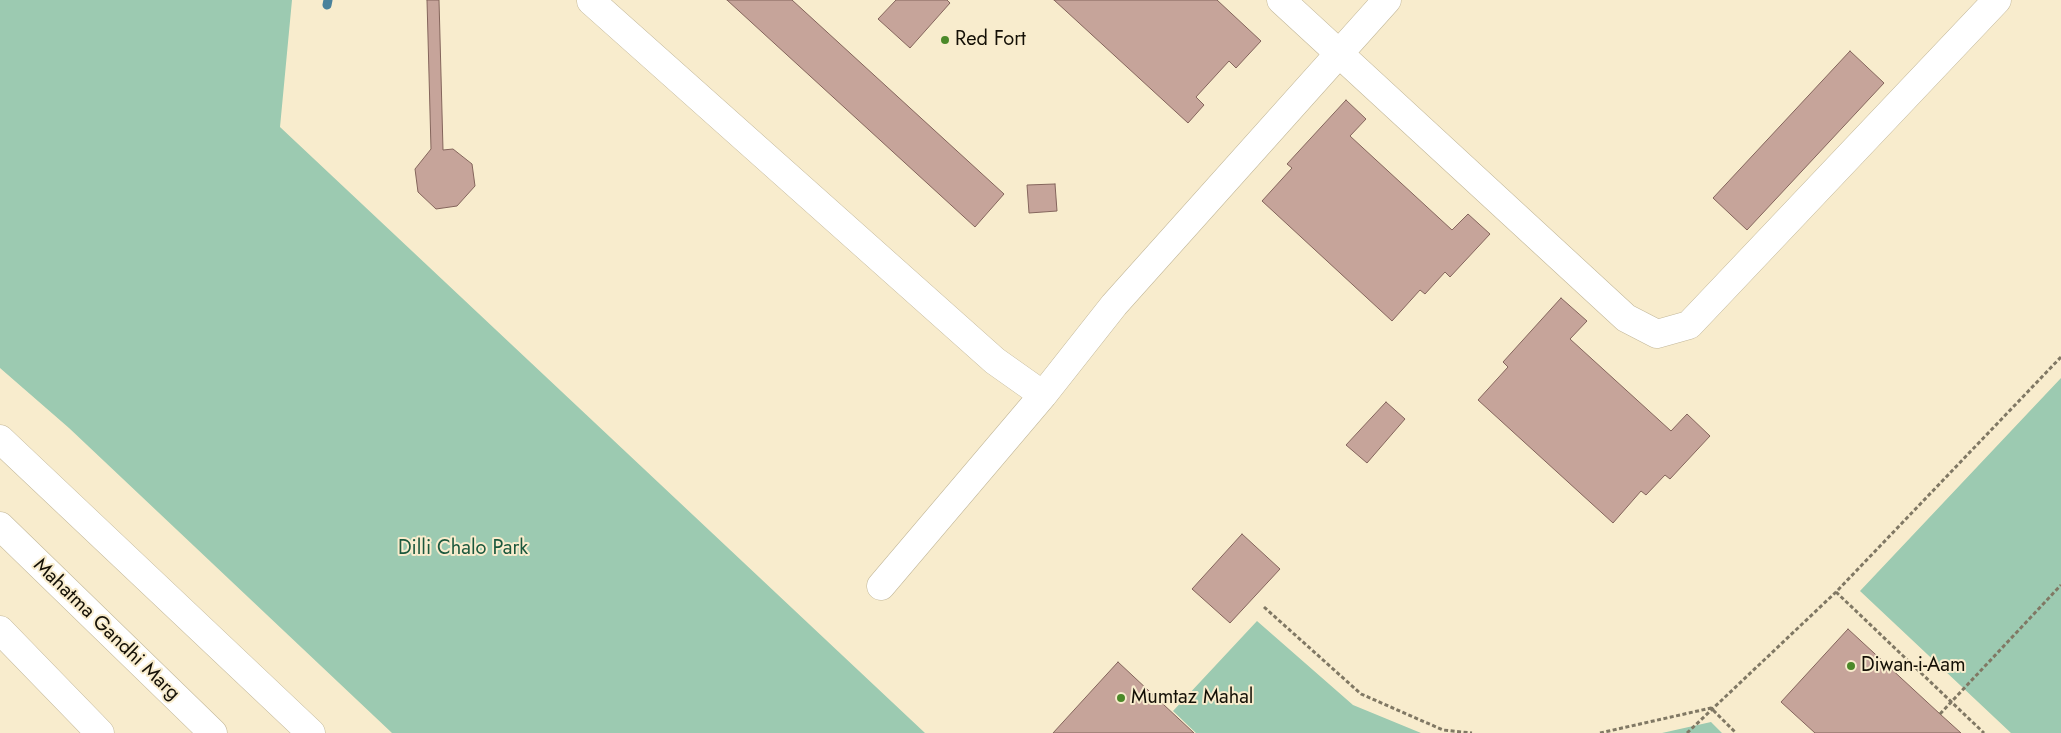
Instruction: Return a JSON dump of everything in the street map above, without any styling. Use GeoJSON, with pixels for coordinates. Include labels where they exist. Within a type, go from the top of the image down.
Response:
{"type":"FeatureCollection","features":[{"type":"Feature","properties":{"kind":"main road"},"geometry":{"type":"LineString","coordinates":[[1281,0],[1339,56],[1626,318],[1657,334],[1689,325],[1997,0]]}},
{"type":"Feature","properties":{"kind":"main road"},"geometry":{"type":"LineString","coordinates":[[881,586],[1043,395],[1114,306],[1387,0]]}},
{"type":"Feature","properties":{"kind":"main road"},"geometry":{"type":"LineString","coordinates":[[591,1],[994,361],[1043,395]]}},
{"type":"Feature","properties":{"kind":"main road"},"geometry":{"type":"LineString","coordinates":[[0,439],[311,733]]}},
{"type":"Feature","properties":{"kind":"main road","name":"Mahatma Gandhi Marg"},"geometry":{"type":"LineString","coordinates":[[0,526],[213,733]]}},
{"type":"Feature","properties":{"kind":"main road"},"geometry":{"type":"LineString","coordinates":[[0,630],[100,733]]}},
{"type":"Feature","properties":{"kind":"path"},"geometry":{"type":"LineString","coordinates":[[1687,733],[1711,708],[1836,592],[2061,358]]}},
{"type":"Feature","properties":{"kind":"path"},"geometry":{"type":"LineString","coordinates":[[1940,714],[2061,585]]}},
{"type":"Feature","properties":{"kind":"path"},"geometry":{"type":"LineString","coordinates":[[1836,592],[1984,733]]}},
{"type":"Feature","properties":{"kind":"path"},"geometry":{"type":"LineString","coordinates":[[1264,607],[1361,694],[1443,730],[1472,733]]}},
{"type":"Feature","properties":{"kind":"path"},"geometry":{"type":"LineString","coordinates":[[1600,733],[1711,708]]}},
{"type":"Feature","properties":{"kind":"path"},"geometry":{"type":"LineString","coordinates":[[1711,708],[1736,733]]}},
{"type":"Feature","properties":{"kind":"green space","name":"Dilli Chalo Park"},"geometry":{"type":"Polygon","coordinates":[[[0,0],[292,0],[280,127],[925,733],[392,733],[69,428],[0,368],[0,0]]]}},
{"type":"Feature","properties":{"kind":"green space"},"geometry":{"type":"Polygon","coordinates":[[[2061,378],[2061,733],[2011,733],[1860,591],[2061,378]]]}},
{"type":"Feature","properties":{"kind":"green space"},"geometry":{"type":"Polygon","coordinates":[[[1257,621],[1353,705],[1421,733],[1196,733],[1173,711],[1257,621]]]}},
{"type":"Feature","properties":{"kind":"green space"},"geometry":{"type":"Polygon","coordinates":[[[1711,722],[1722,733],[1662,733],[1711,722]]]}},
{"type":"Feature","properties":{"kind":"building"},"geometry":{"type":"Polygon","coordinates":[[[427,0],[439,0],[443,150],[453,149],[472,164],[475,186],[457,206],[436,209],[418,192],[415,169],[431,149],[427,0]]]}},
{"type":"Feature","properties":{"kind":"building"},"geometry":{"type":"Polygon","coordinates":[[[727,0],[792,0],[1004,194],[975,227],[727,0]]]}},
{"type":"Feature","properties":{"kind":"building"},"geometry":{"type":"Polygon","coordinates":[[[896,0],[947,0],[950,3],[910,48],[878,19],[896,0]]]}},
{"type":"Feature","properties":{"kind":"building"},"geometry":{"type":"Polygon","coordinates":[[[1054,0],[1217,0],[1261,41],[1236,68],[1229,61],[1196,97],[1204,105],[1188,123],[1054,0]]]}},
{"type":"Feature","properties":{"kind":"building"},"geometry":{"type":"Polygon","coordinates":[[[1850,51],[1884,83],[1747,230],[1713,198],[1850,51]]]}},
{"type":"Feature","properties":{"kind":"building"},"geometry":{"type":"Polygon","coordinates":[[[1346,100],[1366,119],[1350,136],[1452,230],[1468,214],[1490,234],[1450,277],[1445,272],[1425,294],[1420,290],[1392,321],[1262,201],[1292,168],[1287,164],[1346,100]]]}},
{"type":"Feature","properties":{"kind":"building"},"geometry":{"type":"Polygon","coordinates":[[[1055,184],[1057,211],[1029,213],[1027,185],[1055,184]]]}},
{"type":"Feature","properties":{"kind":"building"},"geometry":{"type":"Polygon","coordinates":[[[1561,298],[1587,321],[1570,339],[1671,431],[1687,414],[1710,436],[1670,479],[1665,475],[1646,495],[1641,491],[1613,523],[1478,400],[1508,367],[1503,362],[1561,298]]]}},
{"type":"Feature","properties":{"kind":"building"},"geometry":{"type":"Polygon","coordinates":[[[1386,402],[1405,419],[1367,463],[1346,445],[1386,402]]]}},
{"type":"Feature","properties":{"kind":"building"},"geometry":{"type":"Polygon","coordinates":[[[1242,534],[1280,569],[1230,623],[1192,589],[1242,534]]]}},
{"type":"Feature","properties":{"kind":"building","name":"Diwan-i-Aam"},"geometry":{"type":"Polygon","coordinates":[[[1848,629],[1961,733],[1815,733],[1781,702],[1848,629]]]}},
{"type":"Feature","properties":{"kind":"building","name":"Mumtaz Mahal"},"geometry":{"type":"Polygon","coordinates":[[[1118,662],[1194,733],[1053,733],[1118,662]]]}},
{"type":"Feature","properties":{"kind":"waterway"},"geometry":{"type":"LineString","coordinates":[[327,5],[328,0]]}},
{"type":"Feature","properties":{"kind":"place","name":"Red Fort"},"geometry":{"type":"Point","coordinates":[945,40]}},
{"type":"Feature","properties":{"kind":"place","name":"Diwan-i-Aam"},"geometry":{"type":"Point","coordinates":[1851,666]}},
{"type":"Feature","properties":{"kind":"place","name":"Mumtaz Mahal"},"geometry":{"type":"Point","coordinates":[1121,698]}}]}
